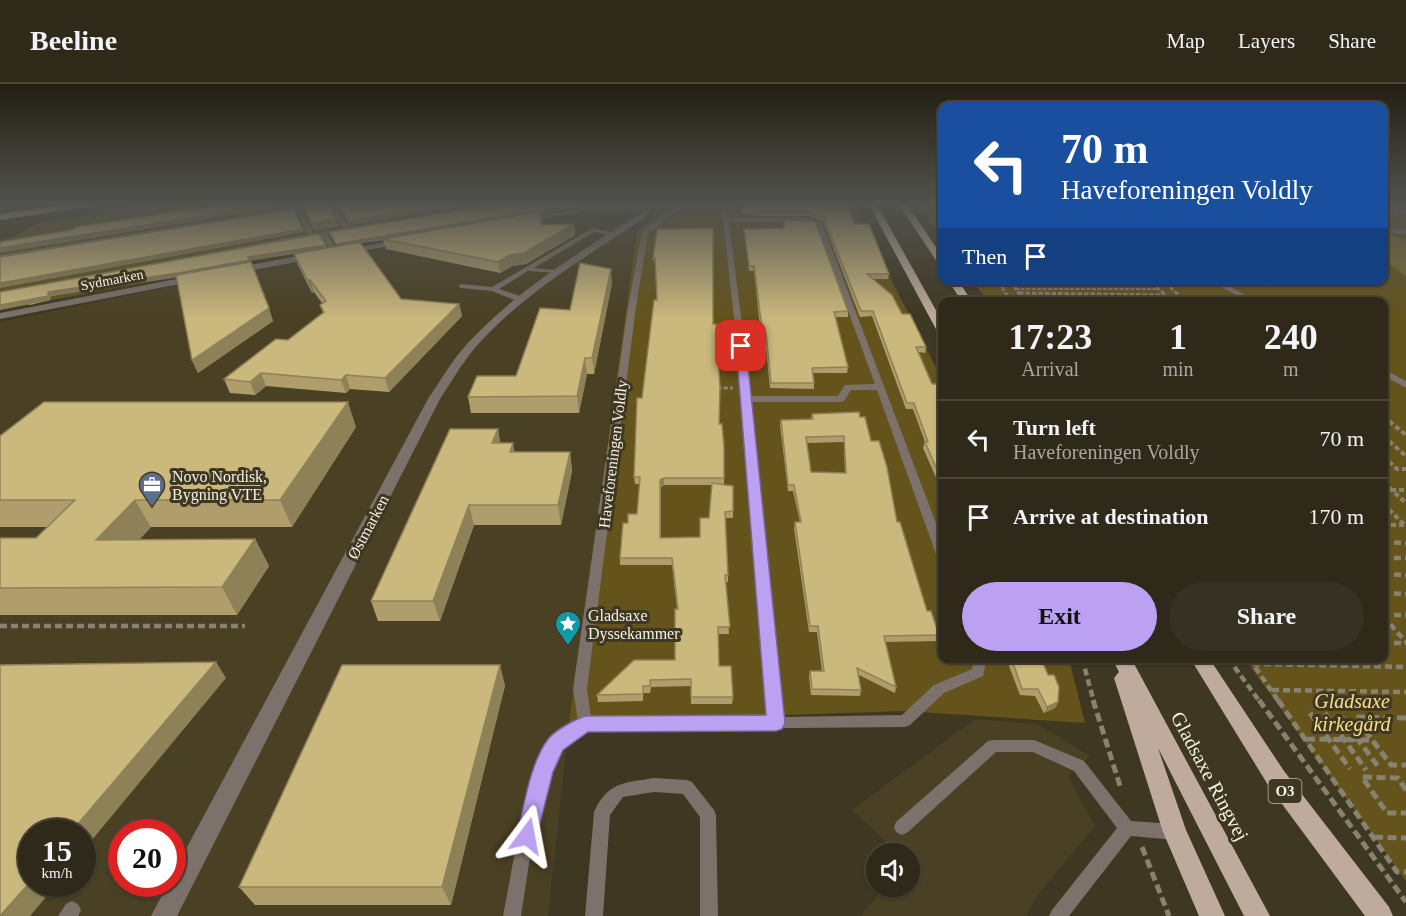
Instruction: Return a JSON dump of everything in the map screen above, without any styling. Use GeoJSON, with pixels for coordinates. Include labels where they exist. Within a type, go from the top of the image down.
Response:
{"type":"FeatureCollection","features":[{"type":"Feature","properties":{"kind":"main road"},"geometry":{"type":"LineString","coordinates":[[893,242],[938,324]]}},
{"type":"Feature","properties":{"kind":"main road"},"geometry":{"type":"LineString","coordinates":[[928,242],[938,257]]}},
{"type":"Feature","properties":{"kind":"main road","name":"Gladsaxe Ringvej"},"geometry":{"type":"LineString","coordinates":[[1121,663],[1175,832],[1212,916]]}},
{"type":"Feature","properties":{"kind":"main road","name":"Gladsaxe Ringvej"},"geometry":{"type":"LineString","coordinates":[[1122,663],[1257,916]]}},
{"type":"Feature","properties":{"kind":"main road","name":"O3"},"geometry":{"type":"LineString","coordinates":[[1202,663],[1276,778],[1380,916]]}},
{"type":"Feature","properties":{"kind":"street"},"geometry":{"type":"LineString","coordinates":[[221,274],[398,242]]}},
{"type":"Feature","properties":{"kind":"street","name":"Østmarken"},"geometry":{"type":"LineString","coordinates":[[164,916],[435,399],[469,348],[520,299],[603,242]]}},
{"type":"Feature","properties":{"kind":"street","name":"Sydmarken"},"geometry":{"type":"LineString","coordinates":[[0,316],[210,276]]}},
{"type":"Feature","properties":{"kind":"lane"},"geometry":{"type":"LineString","coordinates":[[0,257],[92,242]]}},
{"type":"Feature","properties":{"kind":"lane"},"geometry":{"type":"LineString","coordinates":[[140,266],[274,242]]}},
{"type":"Feature","properties":{"kind":"lane"},"geometry":{"type":"LineString","coordinates":[[328,242],[335,253]]}},
{"type":"Feature","properties":{"kind":"lane"},"geometry":{"type":"LineString","coordinates":[[494,289],[573,242]]}},
{"type":"Feature","properties":{"kind":"lane","name":"Haveforeningen Voldly"},"geometry":{"type":"LineString","coordinates":[[585,724],[580,689],[630,318],[643,242]]}},
{"type":"Feature","properties":{"kind":"lane"},"geometry":{"type":"LineString","coordinates":[[729,242],[746,394],[776,723]]}},
{"type":"Feature","properties":{"kind":"lane"},"geometry":{"type":"LineString","coordinates":[[826,242],[938,543]]}},
{"type":"Feature","properties":{"kind":"lane"},"geometry":{"type":"LineString","coordinates":[[528,269],[556,272]]}},
{"type":"Feature","properties":{"kind":"lane"},"geometry":{"type":"LineString","coordinates":[[1222,285],[1245,297]]}},
{"type":"Feature","properties":{"kind":"lane"},"geometry":{"type":"LineString","coordinates":[[461,286],[494,289],[520,299]]}},
{"type":"Feature","properties":{"kind":"lane"},"geometry":{"type":"LineString","coordinates":[[1388,374],[1406,385]]}},
{"type":"Feature","properties":{"kind":"lane"},"geometry":{"type":"LineString","coordinates":[[746,394],[841,399],[848,387],[880,387]]}},
{"type":"Feature","properties":{"kind":"lane"},"geometry":{"type":"LineString","coordinates":[[512,916],[522,857],[543,771],[556,744],[585,724],[905,721],[939,689],[978,672],[980,663]]}},
{"type":"Feature","properties":{"kind":"lane"},"geometry":{"type":"LineString","coordinates":[[902,827],[993,746],[1034,746],[1079,766],[1131,828],[1175,832]]}},
{"type":"Feature","properties":{"kind":"lane"},"geometry":{"type":"LineString","coordinates":[[594,916],[602,812],[620,790],[654,785],[687,787],[708,815],[709,916]]}},
{"type":"Feature","properties":{"kind":"lane"},"geometry":{"type":"LineString","coordinates":[[1058,916],[1131,828]]}},
{"type":"Feature","properties":{"kind":"path"},"geometry":{"type":"LineString","coordinates":[[1167,285],[1181,297]]}},
{"type":"Feature","properties":{"kind":"path"},"geometry":{"type":"LineString","coordinates":[[1022,297],[1017,286],[1155,287],[1168,297]]}},
{"type":"Feature","properties":{"kind":"path"},"geometry":{"type":"LineString","coordinates":[[1091,287],[1100,297]]}},
{"type":"Feature","properties":{"kind":"path"},"geometry":{"type":"LineString","coordinates":[[1019,293],[1166,295]]}},
{"type":"Feature","properties":{"kind":"path"},"geometry":{"type":"LineString","coordinates":[[1071,293],[1074,297]]}},
{"type":"Feature","properties":{"kind":"path"},"geometry":{"type":"LineString","coordinates":[[712,388],[746,394]]}},
{"type":"Feature","properties":{"kind":"path"},"geometry":{"type":"LineString","coordinates":[[1388,421],[1406,435]]}},
{"type":"Feature","properties":{"kind":"path"},"geometry":{"type":"LineString","coordinates":[[1388,440],[1406,456]]}},
{"type":"Feature","properties":{"kind":"path"},"geometry":{"type":"LineString","coordinates":[[1388,461],[1397,469],[1406,469]]}},
{"type":"Feature","properties":{"kind":"path"},"geometry":{"type":"LineString","coordinates":[[1388,486],[1406,503]]}},
{"type":"Feature","properties":{"kind":"path"},"geometry":{"type":"LineString","coordinates":[[1388,490],[1406,490]]}},
{"type":"Feature","properties":{"kind":"path"},"geometry":{"type":"LineString","coordinates":[[1388,510],[1406,525]]}},
{"type":"Feature","properties":{"kind":"path"},"geometry":{"type":"LineString","coordinates":[[1388,525],[1406,525]]}},
{"type":"Feature","properties":{"kind":"path"},"geometry":{"type":"LineString","coordinates":[[1388,542],[1406,543]]}},
{"type":"Feature","properties":{"kind":"path"},"geometry":{"type":"LineString","coordinates":[[1388,558],[1406,558]]}},
{"type":"Feature","properties":{"kind":"path"},"geometry":{"type":"LineString","coordinates":[[1388,574],[1406,574]]}},
{"type":"Feature","properties":{"kind":"path"},"geometry":{"type":"LineString","coordinates":[[1388,593],[1406,594]]}},
{"type":"Feature","properties":{"kind":"path"},"geometry":{"type":"LineString","coordinates":[[1388,615],[1406,615]]}},
{"type":"Feature","properties":{"kind":"path"},"geometry":{"type":"LineString","coordinates":[[1388,621],[1406,643]]}},
{"type":"Feature","properties":{"kind":"path"},"geometry":{"type":"LineString","coordinates":[[0,626],[245,626]]}},
{"type":"Feature","properties":{"kind":"path"},"geometry":{"type":"LineString","coordinates":[[1388,643],[1406,643]]}},
{"type":"Feature","properties":{"kind":"path"},"geometry":{"type":"LineString","coordinates":[[1083,663],[1131,828],[1169,916]]}},
{"type":"Feature","properties":{"kind":"path"},"geometry":{"type":"LineString","coordinates":[[1232,663],[1406,902]]}},
{"type":"Feature","properties":{"kind":"path"},"geometry":{"type":"LineString","coordinates":[[1252,663],[1397,872],[1406,872]]}},
{"type":"Feature","properties":{"kind":"path"},"geometry":{"type":"LineString","coordinates":[[1303,663],[1406,667]]}},
{"type":"Feature","properties":{"kind":"path"},"geometry":{"type":"LineString","coordinates":[[1271,690],[1406,693]]}},
{"type":"Feature","properties":{"kind":"path"},"geometry":{"type":"LineString","coordinates":[[1310,713],[1350,769]]}},
{"type":"Feature","properties":{"kind":"path"},"geometry":{"type":"LineString","coordinates":[[1325,713],[1366,770]]}},
{"type":"Feature","properties":{"kind":"path"},"geometry":{"type":"LineString","coordinates":[[1340,715],[1380,769]]}},
{"type":"Feature","properties":{"kind":"path"},"geometry":{"type":"LineString","coordinates":[[1406,718],[1355,717],[1392,765],[1406,765]]}},
{"type":"Feature","properties":{"kind":"path"},"geometry":{"type":"LineString","coordinates":[[1305,739],[1373,740]]}},
{"type":"Feature","properties":{"kind":"path"},"geometry":{"type":"LineString","coordinates":[[1406,790],[1398,778],[1362,777],[1387,813],[1406,813]]}},
{"type":"Feature","properties":{"kind":"path"},"geometry":{"type":"LineString","coordinates":[[1374,837],[1406,838]]}},
{"type":"Feature","properties":{"kind":"shaded area"},"geometry":{"type":"Polygon","coordinates":[[[418,242],[636,242],[569,722],[548,916],[0,916],[0,322],[224,276],[418,242]]]}},
{"type":"Feature","properties":{"kind":"shaded area"},"geometry":{"type":"Polygon","coordinates":[[[1388,242],[1406,242],[1406,276],[1388,265],[1388,242]]]}},
{"type":"Feature","properties":{"kind":"shaded area"},"geometry":{"type":"Polygon","coordinates":[[[975,719],[1037,724],[1090,756],[1068,776],[1095,826],[1040,892],[1026,916],[860,916],[876,897],[920,897],[920,843],[887,843],[852,810],[975,719]]]}},
{"type":"Feature","properties":{"kind":"green space"},"geometry":{"type":"Polygon","coordinates":[[[0,242],[360,242],[327,247],[0,310],[0,242]]]}},
{"type":"Feature","properties":{"kind":"green space"},"geometry":{"type":"Polygon","coordinates":[[[636,242],[872,242],[938,371],[938,663],[1070,663],[1085,723],[905,711],[569,722],[636,242]]]}},
{"type":"Feature","properties":{"kind":"green space","name":"Gladsaxe kirkegård"},"geometry":{"type":"Polygon","coordinates":[[[1388,242],[1406,242],[1406,881],[1248,663],[1388,663],[1388,297],[985,297],[975,285],[1388,285],[1388,242]]]}},
{"type":"Feature","properties":{"kind":"building"},"geometry":{"type":"Polygon","coordinates":[[[1,242],[39,242],[0,248],[1,242]]]}},
{"type":"Feature","properties":{"kind":"building"},"geometry":{"type":"Polygon","coordinates":[[[93,242],[231,242],[0,283],[0,257],[93,242]]]}},
{"type":"Feature","properties":{"kind":"building"},"geometry":{"type":"Polygon","coordinates":[[[276,242],[324,242],[326,245],[248,257],[250,260],[178,273],[48,292],[48,296],[0,305],[0,292],[276,242]]]}},
{"type":"Feature","properties":{"kind":"building"},"geometry":{"type":"Polygon","coordinates":[[[360,242],[401,299],[459,304],[385,378],[346,375],[341,380],[261,373],[250,382],[224,379],[276,339],[288,340],[324,312],[320,305],[326,301],[310,280],[308,281],[294,254],[360,242]]]}},
{"type":"Feature","properties":{"kind":"building"},"geometry":{"type":"Polygon","coordinates":[[[397,242],[543,242],[524,253],[510,255],[498,262],[397,242]]]}},
{"type":"Feature","properties":{"kind":"building"},"geometry":{"type":"Polygon","coordinates":[[[655,242],[713,242],[713,324],[716,324],[720,388],[719,424],[722,424],[724,478],[664,478],[660,480],[660,538],[700,537],[700,518],[709,518],[712,483],[733,486],[733,511],[725,512],[728,575],[725,575],[730,627],[718,627],[719,666],[731,666],[733,697],[691,697],[691,679],[650,680],[650,686],[643,686],[643,694],[597,695],[634,660],[675,660],[675,609],[678,609],[672,558],[620,558],[623,523],[628,523],[628,514],[637,514],[640,477],[634,477],[637,398],[642,398],[654,300],[657,300],[655,258],[653,258],[655,242]]]}},
{"type":"Feature","properties":{"kind":"building"},"geometry":{"type":"Polygon","coordinates":[[[746,242],[823,242],[848,311],[834,312],[848,367],[812,368],[814,383],[771,383],[766,333],[763,333],[754,266],[749,266],[746,242]]]}},
{"type":"Feature","properties":{"kind":"building"},"geometry":{"type":"Polygon","coordinates":[[[833,242],[876,242],[889,274],[867,274],[892,295],[902,314],[910,314],[926,347],[916,347],[932,384],[938,384],[938,472],[925,442],[928,442],[914,403],[907,403],[873,311],[861,311],[833,242]]]}},
{"type":"Feature","properties":{"kind":"building"},"geometry":{"type":"Polygon","coordinates":[[[251,262],[269,308],[192,360],[176,275],[251,262]]]}},
{"type":"Feature","properties":{"kind":"building"},"geometry":{"type":"Polygon","coordinates":[[[580,263],[611,269],[592,358],[585,358],[577,396],[468,397],[477,376],[516,376],[540,308],[570,310],[580,263]]]}},
{"type":"Feature","properties":{"kind":"building"},"geometry":{"type":"Polygon","coordinates":[[[44,402],[348,402],[280,500],[135,500],[96,540],[255,539],[222,587],[0,588],[0,538],[36,538],[75,500],[0,500],[0,436],[44,402]]]}},
{"type":"Feature","properties":{"kind":"building"},"geometry":{"type":"Polygon","coordinates":[[[859,412],[860,417],[865,417],[871,441],[879,441],[887,467],[897,522],[900,522],[927,611],[931,611],[938,632],[938,635],[884,636],[896,687],[857,668],[861,690],[812,689],[810,671],[824,671],[818,626],[810,626],[795,522],[801,522],[794,485],[788,485],[781,420],[813,419],[812,414],[859,412]],[[844,436],[806,437],[811,472],[846,473],[844,436]]]}},
{"type":"Feature","properties":{"kind":"building"},"geometry":{"type":"Polygon","coordinates":[[[450,429],[498,429],[492,443],[513,443],[510,452],[570,452],[558,505],[469,505],[433,601],[371,601],[450,429]]]}},
{"type":"Feature","properties":{"kind":"building"},"geometry":{"type":"Polygon","coordinates":[[[216,662],[82,819],[18,819],[18,896],[0,916],[0,665],[216,662]]]}},
{"type":"Feature","properties":{"kind":"building"},"geometry":{"type":"Polygon","coordinates":[[[1013,663],[1043,663],[1048,675],[1054,675],[1059,687],[1058,702],[1047,707],[1038,689],[1022,689],[1013,663]]]}},
{"type":"Feature","properties":{"kind":"building"},"geometry":{"type":"Polygon","coordinates":[[[342,665],[500,665],[442,887],[239,887],[342,665]]]}},
{"type":"Feature","properties":{"kind":"place","name":"Novo Nordisk, Bygning VTE"},"geometry":{"type":"Point","coordinates":[152,508]}},
{"type":"Feature","properties":{"kind":"place","name":"Gladsaxe Dyssekammer"},"geometry":{"type":"Point","coordinates":[568,647]}},
{"type":"Feature","properties":{"kind":"route"},"geometry":{"type":"LineString","coordinates":[[527,836],[543,771],[556,744],[585,724],[776,723],[741,346]]}}]}
